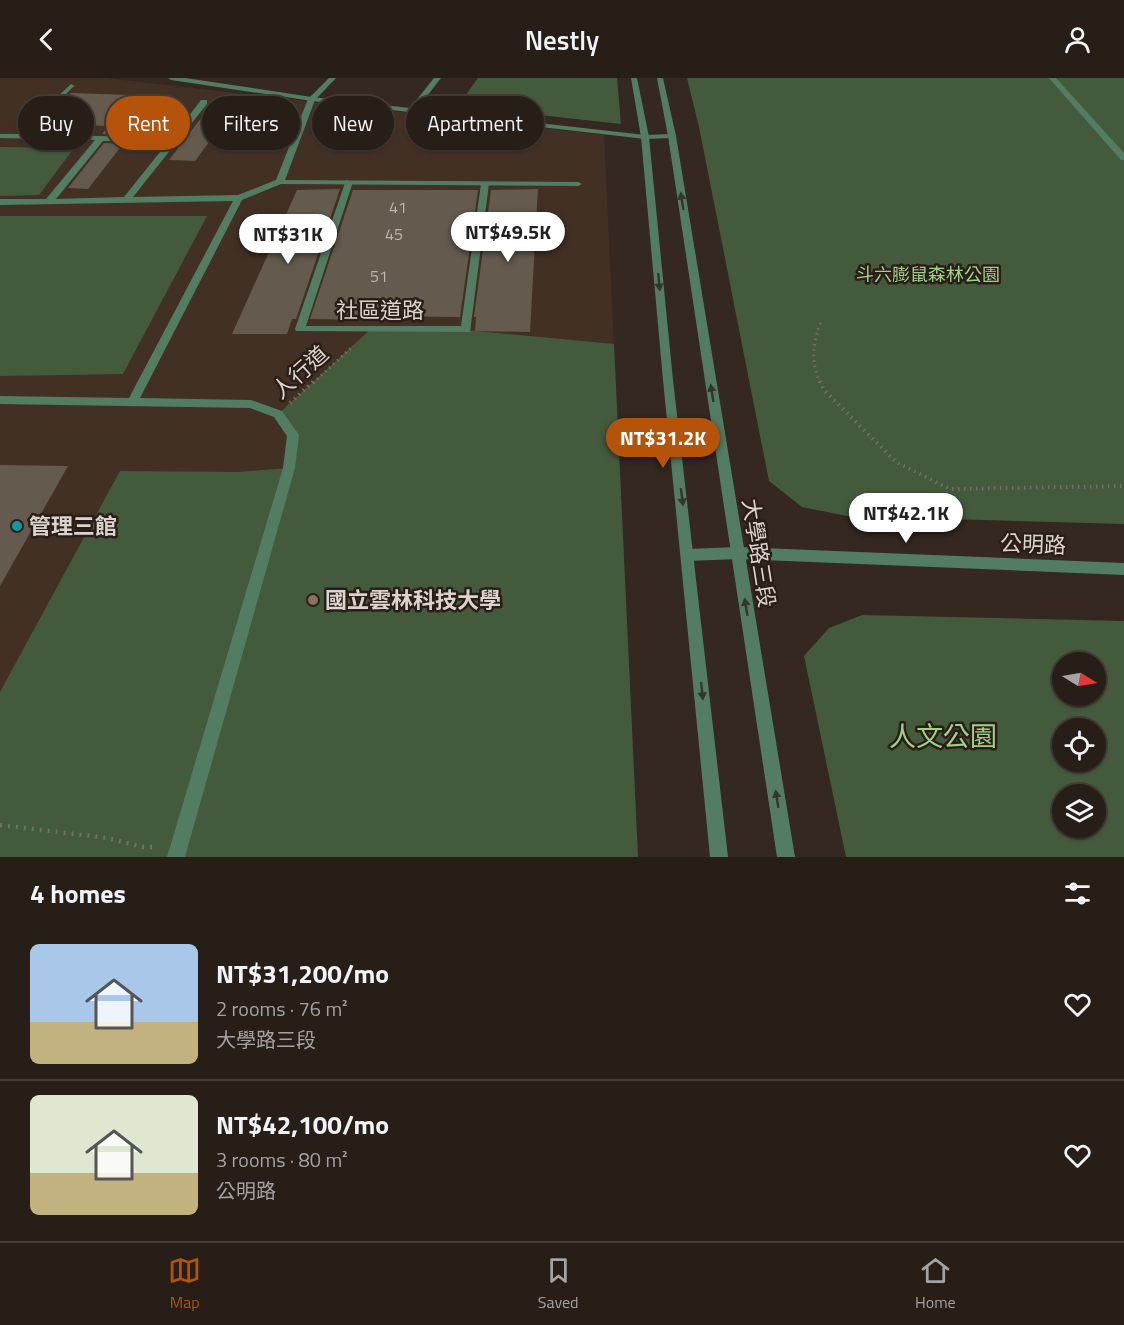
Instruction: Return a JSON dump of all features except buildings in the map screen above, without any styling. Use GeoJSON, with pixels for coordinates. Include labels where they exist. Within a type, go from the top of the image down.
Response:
{"type":"FeatureCollection","features":[{"type":"Feature","properties":{"kind":"street"},"geometry":{"type":"LineString","coordinates":[[171,78],[312,99],[280,182]]}},
{"type":"Feature","properties":{"kind":"street"},"geometry":{"type":"LineString","coordinates":[[315,96],[333,78]]}},
{"type":"Feature","properties":{"kind":"street"},"geometry":{"type":"LineString","coordinates":[[423,96],[438,78]]}},
{"type":"Feature","properties":{"kind":"street"},"geometry":{"type":"LineString","coordinates":[[634,78],[645,137],[719,857]]}},
{"type":"Feature","properties":{"kind":"street","name":"大學路三段"},"geometry":{"type":"LineString","coordinates":[[660,78],[672,136],[786,857]]}},
{"type":"Feature","properties":{"kind":"street"},"geometry":{"type":"LineString","coordinates":[[1052,78],[1124,158]]}},
{"type":"Feature","properties":{"kind":"street"},"geometry":{"type":"LineString","coordinates":[[61,96],[71,86]]}},
{"type":"Feature","properties":{"kind":"street"},"geometry":{"type":"LineString","coordinates":[[190,120],[202,105]]}},
{"type":"Feature","properties":{"kind":"street"},"geometry":{"type":"LineString","coordinates":[[544,125],[645,137],[672,136]]}},
{"type":"Feature","properties":{"kind":"street"},"geometry":{"type":"LineString","coordinates":[[0,136],[18,136]]}},
{"type":"Feature","properties":{"kind":"street"},"geometry":{"type":"LineString","coordinates":[[94,139],[106,139]]}},
{"type":"Feature","properties":{"kind":"street"},"geometry":{"type":"LineString","coordinates":[[49,201],[100,139]]}},
{"type":"Feature","properties":{"kind":"street"},"geometry":{"type":"LineString","coordinates":[[127,200],[166,150]]}},
{"type":"Feature","properties":{"kind":"street"},"geometry":{"type":"LineString","coordinates":[[0,202],[238,198],[280,182],[578,184]]}},
{"type":"Feature","properties":{"kind":"street","name":"社區道路"},"geometry":{"type":"LineString","coordinates":[[349,182],[300,329],[466,330],[485,184]]}},
{"type":"Feature","properties":{"kind":"street"},"geometry":{"type":"LineString","coordinates":[[133,401],[238,198]]}},
{"type":"Feature","properties":{"kind":"street"},"geometry":{"type":"LineString","coordinates":[[0,400],[251,404],[278,414],[293,435],[289,468],[178,852]]}},
{"type":"Feature","properties":{"kind":"street","name":"公明路"},"geometry":{"type":"LineString","coordinates":[[688,555],[738,553],[1124,569]]}},
{"type":"Feature","properties":{"kind":"path"},"geometry":{"type":"LineString","coordinates":[[822,319],[814,339],[813,367],[824,390],[896,462],[950,489],[1124,486]]}},
{"type":"Feature","properties":{"kind":"path","name":"人行道"},"geometry":{"type":"LineString","coordinates":[[278,414],[371,329]]}},
{"type":"Feature","properties":{"kind":"path"},"geometry":{"type":"LineString","coordinates":[[0,825],[107,838],[143,847],[178,852]]}},
{"type":"Feature","properties":{"kind":"shaded area","name":"國立雲林科技大學"},"geometry":{"type":"Polygon","coordinates":[[[0,78],[106,78],[263,96],[202,96],[202,150],[300,150],[300,100],[312,102],[312,150],[394,150],[394,111],[406,112],[406,150],[544,150],[544,128],[604,135],[638,857],[0,857],[0,78]]]}},
{"type":"Feature","properties":{"kind":"green space"},"geometry":{"type":"Polygon","coordinates":[[[478,78],[617,78],[621,124],[544,115],[544,96],[465,96],[478,78]]]}},
{"type":"Feature","properties":{"kind":"green space","name":"斗六膨鼠森林公園"},"geometry":{"type":"Polygon","coordinates":[[[687,78],[1124,78],[1124,524],[847,516],[802,507],[769,481],[699,127],[687,78]]]}},
{"type":"Feature","properties":{"kind":"green space"},"geometry":{"type":"Polygon","coordinates":[[[0,147],[18,147],[18,150],[73,150],[39,195],[0,196],[0,147]]]}},
{"type":"Feature","properties":{"kind":"green space"},"geometry":{"type":"Polygon","coordinates":[[[0,216],[207,216],[123,374],[0,376],[0,216]]]}},
{"type":"Feature","properties":{"kind":"green space"},"geometry":{"type":"Polygon","coordinates":[[[371,329],[466,330],[614,344],[638,857],[0,857],[0,692],[120,471],[238,472],[289,468],[293,435],[278,414],[371,329]]]}},
{"type":"Feature","properties":{"kind":"green space","name":"人文公園"},"geometry":{"type":"Polygon","coordinates":[[[862,615],[1124,621],[1124,857],[846,857],[804,656],[829,628],[862,615]]]}},
{"type":"Feature","properties":{"kind":"place","name":"管理三館"},"geometry":{"type":"Point","coordinates":[17,526]}},
{"type":"Feature","properties":{"kind":"place","name":"國立雲林科技大學"},"geometry":{"type":"Point","coordinates":[313,600]}}]}
